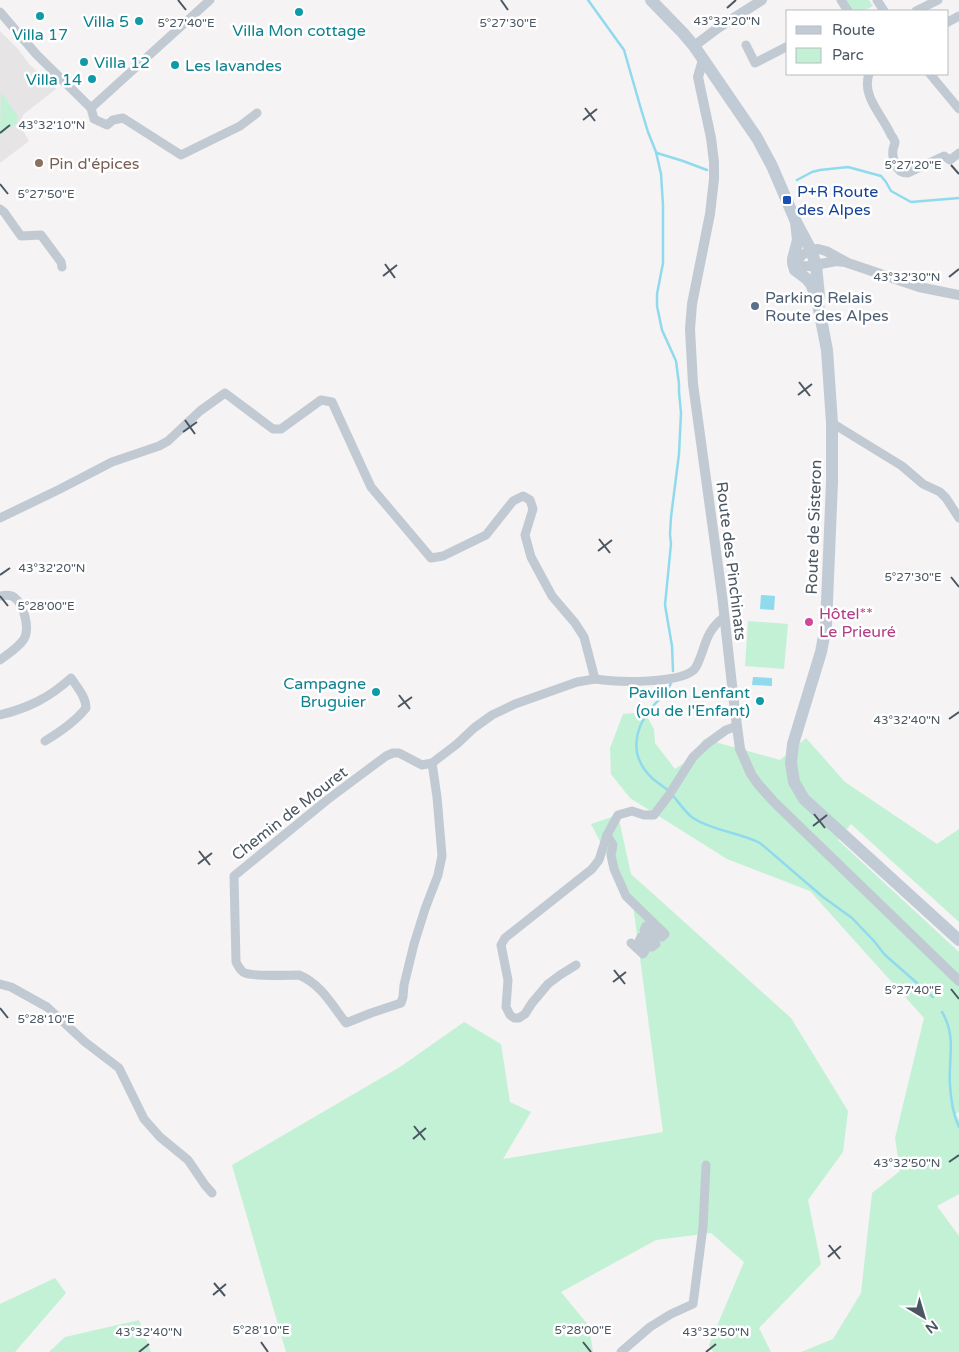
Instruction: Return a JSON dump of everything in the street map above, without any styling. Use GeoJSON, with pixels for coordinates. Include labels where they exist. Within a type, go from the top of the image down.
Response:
{"type":"FeatureCollection","features":[{"type":"Feature","properties":{"kind":"main road","name":"Route de Sisteron"},"geometry":{"type":"LineString","coordinates":[[651,0],[694,46],[757,138],[772,166],[796,222],[812,246],[817,265],[819,309]]}},
{"type":"Feature","properties":{"kind":"main road","name":"Route de Sisteron"},"geometry":{"type":"LineString","coordinates":[[796,222],[798,240],[795,259],[798,273],[811,284],[814,291],[827,350],[832,423],[832,482],[826,626],[822,652],[793,744],[791,773],[804,798],[959,940]]}},
{"type":"Feature","properties":{"kind":"street"},"geometry":{"type":"LineString","coordinates":[[91,108],[210,0]]}},
{"type":"Feature","properties":{"kind":"street"},"geometry":{"type":"LineString","coordinates":[[694,46],[762,0]]}},
{"type":"Feature","properties":{"kind":"street"},"geometry":{"type":"LineString","coordinates":[[918,10],[938,0]]}},
{"type":"Feature","properties":{"kind":"street"},"geometry":{"type":"LineString","coordinates":[[0,12],[37,55],[91,108],[94,120],[107,125],[113,120],[123,118],[181,155],[240,126],[257,113]]}},
{"type":"Feature","properties":{"kind":"street"},"geometry":{"type":"LineString","coordinates":[[746,45],[755,63],[786,47]]}},
{"type":"Feature","properties":{"kind":"street","name":"Route des Pinchinats"},"geometry":{"type":"LineString","coordinates":[[702,60],[698,77],[711,138],[714,179],[710,214],[692,304],[690,351],[740,750],[758,784],[780,809],[959,981]]}},
{"type":"Feature","properties":{"kind":"street"},"geometry":{"type":"LineString","coordinates":[[868,75],[868,88],[872,102],[895,142],[892,152],[899,170],[908,173],[944,156],[950,160],[959,154]]}},
{"type":"Feature","properties":{"kind":"street"},"geometry":{"type":"LineString","coordinates":[[931,75],[959,109]]}},
{"type":"Feature","properties":{"kind":"street"},"geometry":{"type":"LineString","coordinates":[[0,209],[21,236],[41,235],[61,262],[62,267]]}},
{"type":"Feature","properties":{"kind":"street"},"geometry":{"type":"LineString","coordinates":[[795,259],[812,246],[848,263]]}},
{"type":"Feature","properties":{"kind":"street"},"geometry":{"type":"LineString","coordinates":[[795,259],[807,254],[812,257],[817,265],[836,261],[848,263],[919,287],[959,295]]}},
{"type":"Feature","properties":{"kind":"street"},"geometry":{"type":"LineString","coordinates":[[0,518],[112,462],[168,441],[200,411],[226,393],[273,428],[278,429],[282,429],[321,400],[332,402],[371,487],[431,558],[443,556],[486,535],[513,501],[522,496],[530,500],[533,509],[525,535],[531,557],[552,596],[575,623],[584,637],[595,679]]}},
{"type":"Feature","properties":{"kind":"street"},"geometry":{"type":"LineString","coordinates":[[832,423],[902,466],[924,484],[940,492],[959,518]]}},
{"type":"Feature","properties":{"kind":"street"},"geometry":{"type":"LineString","coordinates":[[0,596],[10,595],[16,598],[27,625],[24,640],[0,660]]}},
{"type":"Feature","properties":{"kind":"street"},"geometry":{"type":"LineString","coordinates":[[432,763],[492,715],[515,704],[577,682],[595,679],[642,681],[682,676],[690,673],[697,666],[710,632],[724,617]]}},
{"type":"Feature","properties":{"kind":"street"},"geometry":{"type":"LineString","coordinates":[[0,715],[20,710],[50,695],[71,678],[77,686],[86,708],[61,732],[45,741]]}},
{"type":"Feature","properties":{"kind":"street"},"geometry":{"type":"LineString","coordinates":[[576,965],[548,984],[525,1014],[519,1018],[510,1016],[506,1007],[508,980],[501,945],[505,938],[592,869],[598,860],[607,835],[618,815],[632,811],[644,815],[654,815],[693,757],[726,730],[737,726]]}},
{"type":"Feature","properties":{"kind":"street","name":"Chemin de Mouret"},"geometry":{"type":"LineString","coordinates":[[399,753],[422,765],[432,763],[438,797],[442,856],[438,875],[414,944],[404,985],[404,997],[401,1003],[346,1023],[317,986],[305,978],[299,976],[256,975],[243,972],[236,962],[234,876],[327,800],[386,756],[399,753]]}},
{"type":"Feature","properties":{"kind":"street"},"geometry":{"type":"LineString","coordinates":[[607,835],[613,846],[611,855],[614,869],[626,896],[665,934],[662,937],[646,926],[644,930],[656,944],[652,947],[642,937],[639,940],[646,949],[643,954],[631,943]]}},
{"type":"Feature","properties":{"kind":"street"},"geometry":{"type":"LineString","coordinates":[[0,984],[12,987],[47,1007],[85,1042],[119,1068],[144,1119],[160,1137],[188,1160],[204,1185],[212,1193]]}},
{"type":"Feature","properties":{"kind":"street"},"geometry":{"type":"LineString","coordinates":[[620,1352],[650,1326],[693,1304],[704,1227],[706,1165]]}},
{"type":"Feature","properties":{"kind":"shaded area"},"geometry":{"type":"Polygon","coordinates":[[[0,31],[18,49],[29,64],[56,89],[24,114],[19,124],[29,141],[0,163],[0,31]]]}},
{"type":"Feature","properties":{"kind":"green space"},"geometry":{"type":"Polygon","coordinates":[[[843,0],[869,0],[873,6],[865,10],[848,10],[843,0]]]}},
{"type":"Feature","properties":{"kind":"green space"},"geometry":{"type":"Polygon","coordinates":[[[1,92],[18,116],[17,123],[0,135],[1,92]]]}},
{"type":"Feature","properties":{"kind":"green space"},"geometry":{"type":"Polygon","coordinates":[[[748,621],[788,624],[784,669],[745,666],[748,621]]]}},
{"type":"Feature","properties":{"kind":"green space"},"geometry":{"type":"Polygon","coordinates":[[[644,712],[654,729],[655,743],[675,769],[687,761],[704,739],[780,760],[806,738],[845,782],[937,844],[959,829],[959,922],[851,824],[838,840],[959,952],[959,1112],[956,1114],[959,1120],[959,1194],[937,1206],[959,1236],[959,1352],[801,1352],[833,1339],[861,1293],[872,1193],[900,1171],[895,1138],[924,1018],[810,891],[727,859],[630,798],[611,774],[610,748],[623,714],[644,712]]]}},
{"type":"Feature","properties":{"kind":"green space"},"geometry":{"type":"Polygon","coordinates":[[[618,815],[631,874],[791,1018],[848,1111],[843,1152],[808,1200],[821,1264],[759,1328],[771,1352],[713,1352],[709,1345],[744,1262],[711,1233],[656,1240],[561,1292],[589,1326],[593,1352],[286,1352],[232,1165],[400,1067],[464,1022],[501,1044],[510,1102],[531,1112],[503,1159],[663,1132],[633,905],[591,824],[618,815]]]}},
{"type":"Feature","properties":{"kind":"green space"},"geometry":{"type":"Polygon","coordinates":[[[55,1278],[66,1293],[15,1352],[0,1352],[0,1304],[55,1278]]]}},
{"type":"Feature","properties":{"kind":"green space"},"geometry":{"type":"Polygon","coordinates":[[[139,1320],[151,1352],[49,1352],[65,1337],[139,1320]]]}},
{"type":"Feature","properties":{"kind":"water"},"geometry":{"type":"Polygon","coordinates":[[[761,595],[775,596],[774,610],[760,609],[761,595]]]}},
{"type":"Feature","properties":{"kind":"water"},"geometry":{"type":"Polygon","coordinates":[[[753,677],[772,678],[772,686],[752,685],[753,677]]]}},
{"type":"Feature","properties":{"kind":"waterway"},"geometry":{"type":"LineString","coordinates":[[588,0],[624,50],[661,174],[663,263],[657,294],[657,306],[662,330],[676,361],[681,413],[665,605],[672,646],[673,671]]}},
{"type":"Feature","properties":{"kind":"waterway"},"geometry":{"type":"LineString","coordinates":[[657,153],[707,170]]}},
{"type":"Feature","properties":{"kind":"waterway"},"geometry":{"type":"LineString","coordinates":[[797,180],[812,172],[848,167],[881,176],[891,191],[911,202],[959,198]]}},
{"type":"Feature","properties":{"kind":"waterway"},"geometry":{"type":"LineString","coordinates":[[669,791],[645,771],[637,753],[636,743],[641,725],[646,716],[671,683]]}},
{"type":"Feature","properties":{"kind":"waterway"},"geometry":{"type":"LineString","coordinates":[[674,797],[693,818],[717,829],[760,843],[823,897],[852,918],[885,955],[933,997]]}},
{"type":"Feature","properties":{"kind":"waterway"},"geometry":{"type":"LineString","coordinates":[[942,1012],[947,1021],[951,1039],[951,1096],[959,1127]]}},
{"type":"Feature","properties":{"kind":"place","name":"Villa Mon cottage"},"geometry":{"type":"Point","coordinates":[299,12]}},
{"type":"Feature","properties":{"kind":"place","name":"Villa 17"},"geometry":{"type":"Point","coordinates":[40,16]}},
{"type":"Feature","properties":{"kind":"place","name":"Villa 5"},"geometry":{"type":"Point","coordinates":[139,21]}},
{"type":"Feature","properties":{"kind":"place","name":"Villa 12"},"geometry":{"type":"Point","coordinates":[84,62]}},
{"type":"Feature","properties":{"kind":"place","name":"Les lavandes"},"geometry":{"type":"Point","coordinates":[175,65]}},
{"type":"Feature","properties":{"kind":"place","name":"Villa 14"},"geometry":{"type":"Point","coordinates":[92,79]}},
{"type":"Feature","properties":{"kind":"place","name":"Pin d'épices"},"geometry":{"type":"Point","coordinates":[39,163]}},
{"type":"Feature","properties":{"kind":"place","name":"P+R Route des Alpes"},"geometry":{"type":"Point","coordinates":[787,200]}},
{"type":"Feature","properties":{"kind":"place","name":"Parking Relais Route des Alpes"},"geometry":{"type":"Point","coordinates":[755,306]}},
{"type":"Feature","properties":{"kind":"place","name":"Hôtel** Le Prieuré"},"geometry":{"type":"Point","coordinates":[809,622]}},
{"type":"Feature","properties":{"kind":"place","name":"Campagne Bruguier"},"geometry":{"type":"Point","coordinates":[376,692]}},
{"type":"Feature","properties":{"kind":"place","name":"Pavillon Lenfant (ou de l'Enfant)"},"geometry":{"type":"Point","coordinates":[760,701]}}]}
